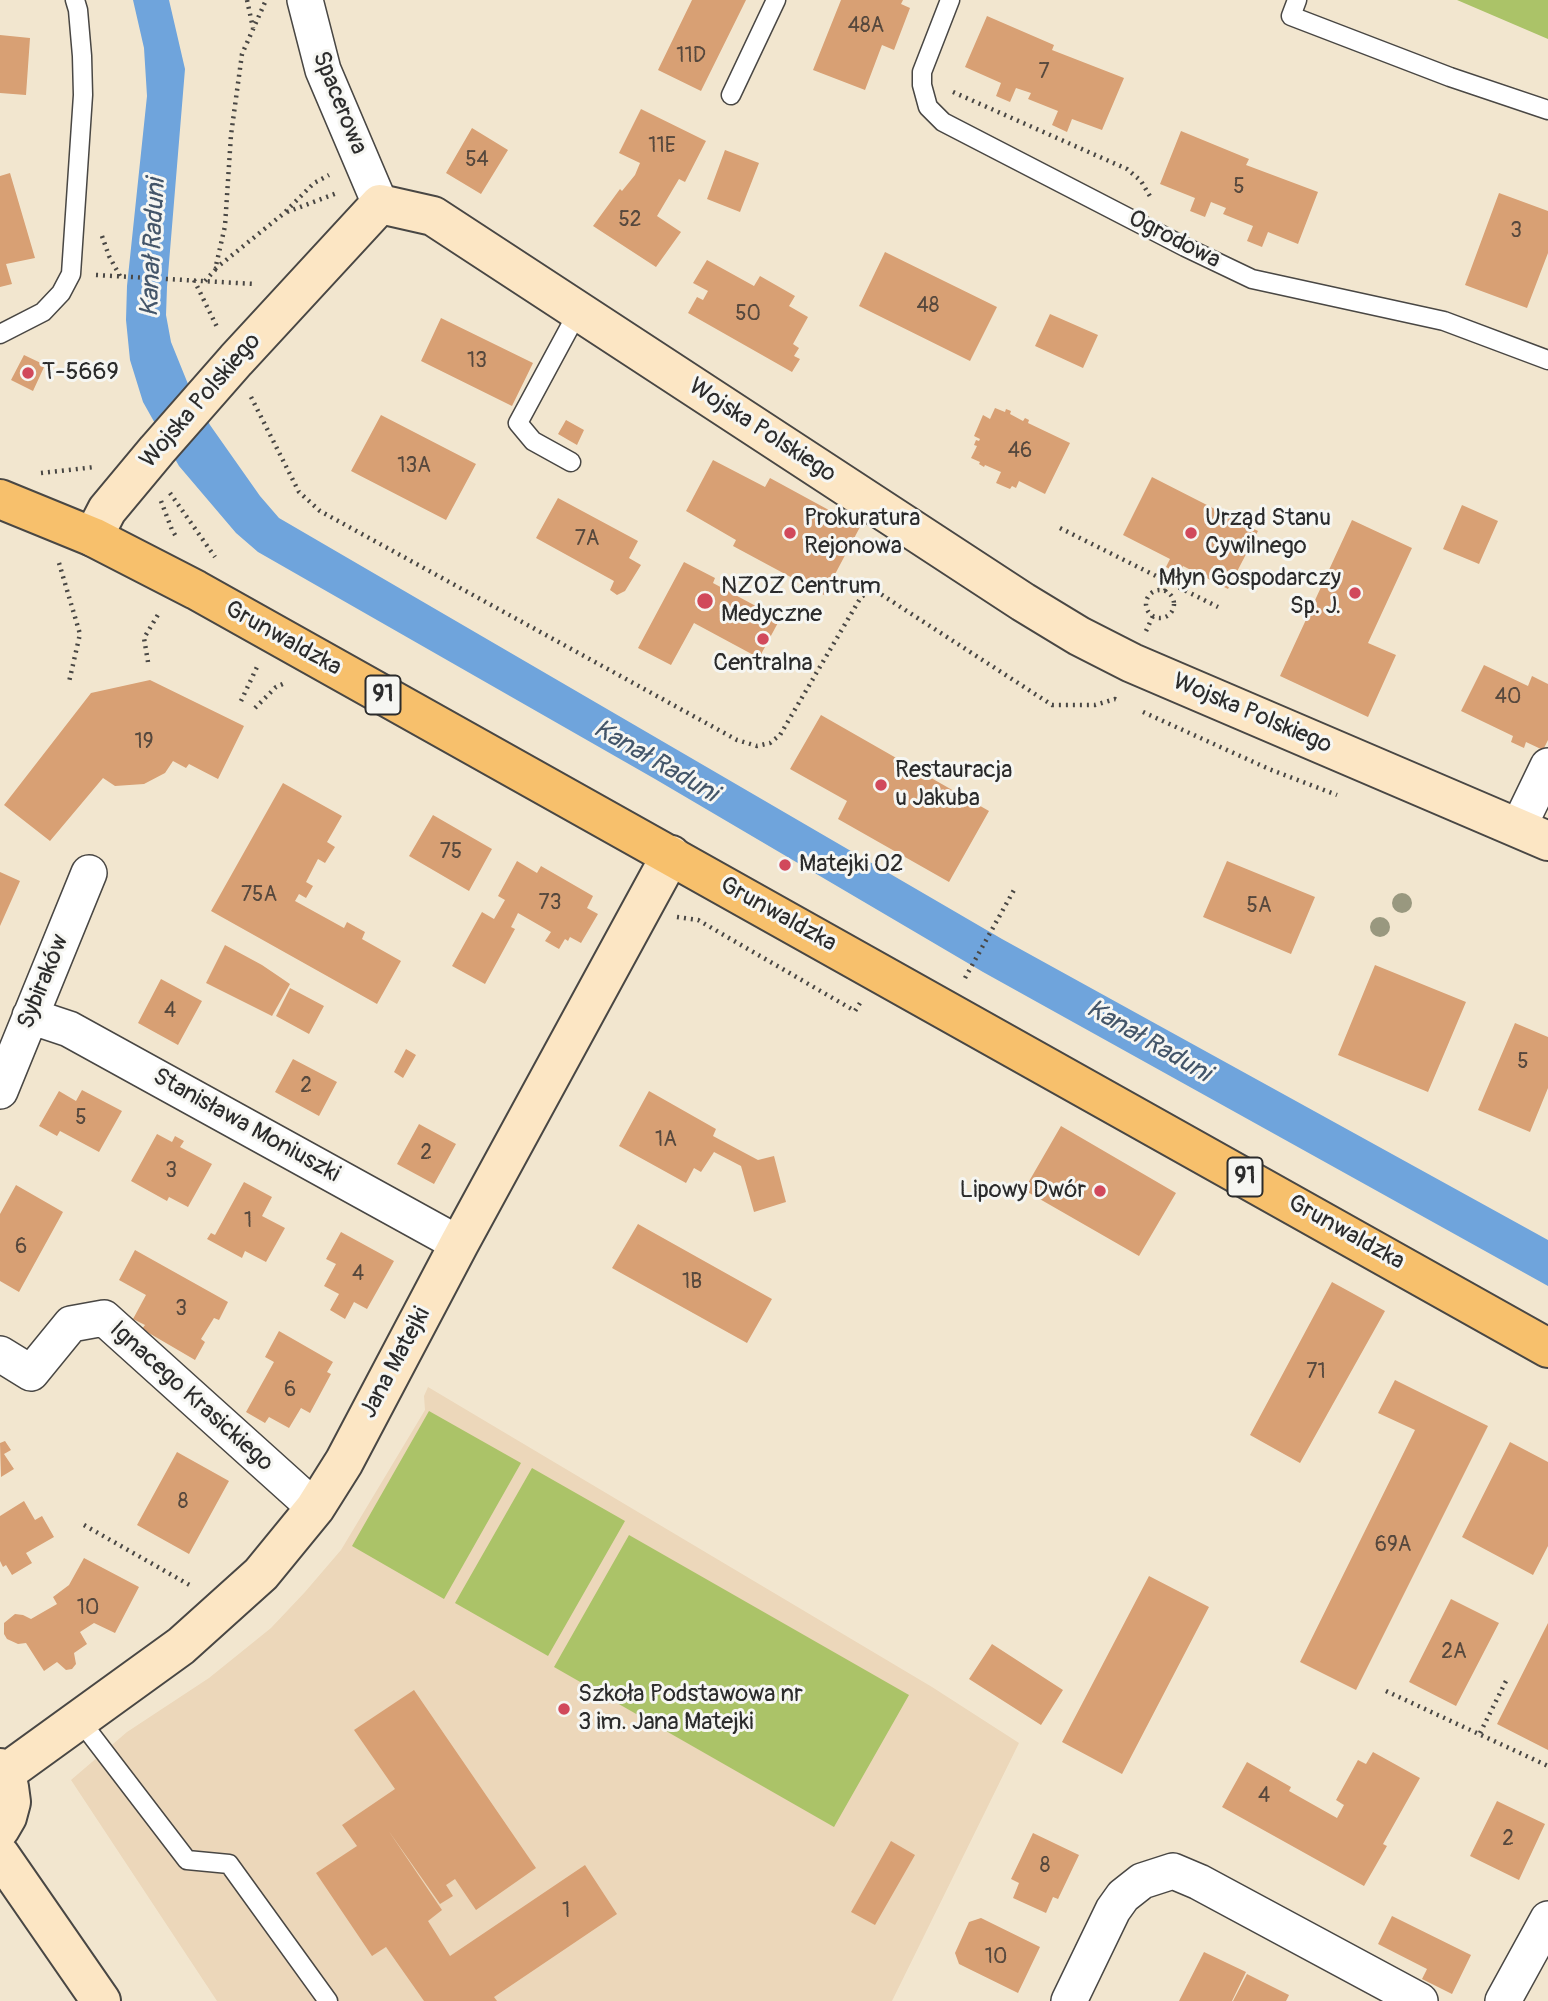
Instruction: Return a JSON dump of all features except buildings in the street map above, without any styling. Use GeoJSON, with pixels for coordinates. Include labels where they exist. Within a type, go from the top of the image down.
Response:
{"type":"FeatureCollection","features":[{"type":"Feature","properties":{"kind":"main road","name":"Grunwaldzka"},"geometry":{"type":"LineString","coordinates":[[0,499],[93,537],[196,590],[1548,1348]]}},
{"type":"Feature","properties":{"kind":"street","name":"Spacerowa"},"geometry":{"type":"LineString","coordinates":[[305,0],[323,70],[380,204]]}},
{"type":"Feature","properties":{"kind":"street","name":"Wojska Polskiego"},"geometry":{"type":"LineString","coordinates":[[93,537],[107,510],[157,450],[208,392],[240,373],[380,204],[433,216],[1079,636],[1132,663],[1533,834]]}},
{"type":"Feature","properties":{"kind":"street"},"geometry":{"type":"LineString","coordinates":[[1533,834],[1548,766]]}},
{"type":"Feature","properties":{"kind":"street","name":"Jana Matejki"},"geometry":{"type":"LineString","coordinates":[[2,1771],[154,1667],[261,1574],[315,1508],[344,1462],[671,855]]}},
{"type":"Feature","properties":{"kind":"street","name":"Sybiraków"},"geometry":{"type":"LineString","coordinates":[[0,1091],[89,873]]}},
{"type":"Feature","properties":{"kind":"street","name":"Stanisława Moniuszki"},"geometry":{"type":"LineString","coordinates":[[30,1016],[69,1029],[460,1244]]}},
{"type":"Feature","properties":{"kind":"street","name":"Ignacego Krasickiego"},"geometry":{"type":"LineString","coordinates":[[0,1354],[31,1373],[71,1324],[104,1318],[315,1508]]}},
{"type":"Feature","properties":{"kind":"street"},"geometry":{"type":"LineString","coordinates":[[0,1829],[8,1817],[11,1802],[9,1787],[2,1771]]}},
{"type":"Feature","properties":{"kind":"street"},"geometry":{"type":"LineString","coordinates":[[0,1855],[101,2001]]}},
{"type":"Feature","properties":{"kind":"street"},"geometry":{"type":"LineString","coordinates":[[1069,2001],[1122,1896],[1142,1881],[1173,1871],[1199,1882],[1420,2001]]}},
{"type":"Feature","properties":{"kind":"street"},"geometry":{"type":"LineString","coordinates":[[1503,2001],[1548,1919]]}},
{"type":"Feature","properties":{"kind":"lane"},"geometry":{"type":"LineString","coordinates":[[0,334],[43,312],[61,293],[71,274],[83,95],[82,56],[75,0]]}},
{"type":"Feature","properties":{"kind":"lane"},"geometry":{"type":"LineString","coordinates":[[731,95],[776,0]]}},
{"type":"Feature","properties":{"kind":"lane"},"geometry":{"type":"LineString","coordinates":[[922,78],[950,0]]}},
{"type":"Feature","properties":{"kind":"lane"},"geometry":{"type":"LineString","coordinates":[[1297,0],[1291,16],[1450,77],[1548,110]]}},
{"type":"Feature","properties":{"kind":"lane","name":"Ogrodowa"},"geometry":{"type":"LineString","coordinates":[[922,78],[928,107],[943,122],[1252,279],[1444,321],[1548,360]]}},
{"type":"Feature","properties":{"kind":"lane"},"geometry":{"type":"LineString","coordinates":[[571,462],[533,440],[518,424],[579,310]]}},
{"type":"Feature","properties":{"kind":"lane"},"geometry":{"type":"LineString","coordinates":[[79,1719],[187,1860],[229,1864],[328,2001]]}},
{"type":"Feature","properties":{"kind":"path"},"geometry":{"type":"LineString","coordinates":[[247,0],[253,29]]}},
{"type":"Feature","properties":{"kind":"path"},"geometry":{"type":"LineString","coordinates":[[215,270],[225,226],[230,135],[242,54],[266,0]]}},
{"type":"Feature","properties":{"kind":"path"},"geometry":{"type":"LineString","coordinates":[[922,78],[1127,169],[1141,181],[1155,206]]}},
{"type":"Feature","properties":{"kind":"path"},"geometry":{"type":"LineString","coordinates":[[205,281],[283,214],[314,183],[337,170]]}},
{"type":"Feature","properties":{"kind":"path"},"geometry":{"type":"LineString","coordinates":[[335,202],[338,183]]}},
{"type":"Feature","properties":{"kind":"path"},"geometry":{"type":"LineString","coordinates":[[283,214],[337,193]]}},
{"type":"Feature","properties":{"kind":"path"},"geometry":{"type":"LineString","coordinates":[[120,277],[268,285]]}},
{"type":"Feature","properties":{"kind":"path"},"geometry":{"type":"LineString","coordinates":[[194,281],[299,492],[320,511],[737,740],[757,746],[770,743],[780,735],[861,597],[869,592],[879,593],[1052,705],[1095,705],[1115,699]]}},
{"type":"Feature","properties":{"kind":"path"},"geometry":{"type":"LineString","coordinates":[[34,474],[96,467],[105,461]]}},
{"type":"Feature","properties":{"kind":"path"},"geometry":{"type":"LineString","coordinates":[[169,491],[219,563]]}},
{"type":"Feature","properties":{"kind":"path"},"geometry":{"type":"LineString","coordinates":[[1060,528],[1218,607]]}},
{"type":"Feature","properties":{"kind":"path"},"geometry":{"type":"LineString","coordinates":[[56,555],[80,634],[69,682]]}},
{"type":"Feature","properties":{"kind":"path"},"geometry":{"type":"LineString","coordinates":[[1166,591],[1173,575]]}},
{"type":"Feature","properties":{"kind":"path"},"geometry":{"type":"LineString","coordinates":[[1156,590],[1166,591],[1174,600],[1173,609],[1162,617],[1153,616],[1147,609],[1149,595],[1156,590]]}},
{"type":"Feature","properties":{"kind":"path"},"geometry":{"type":"LineString","coordinates":[[148,662],[144,638],[162,606]]}},
{"type":"Feature","properties":{"kind":"path"},"geometry":{"type":"LineString","coordinates":[[1144,635],[1153,616]]}},
{"type":"Feature","properties":{"kind":"path"},"geometry":{"type":"LineString","coordinates":[[241,701],[261,660]]}},
{"type":"Feature","properties":{"kind":"path"},"geometry":{"type":"LineString","coordinates":[[256,708],[276,687],[296,680]]}},
{"type":"Feature","properties":{"kind":"path"},"geometry":{"type":"LineString","coordinates":[[970,969],[1014,890]]}},
{"type":"Feature","properties":{"kind":"path"},"geometry":{"type":"LineString","coordinates":[[647,900],[671,917],[698,920],[855,1011]]}},
{"type":"Feature","properties":{"kind":"path"},"geometry":{"type":"LineString","coordinates":[[84,1525],[226,1606]]}},
{"type":"Feature","properties":{"kind":"path"},"geometry":{"type":"LineString","coordinates":[[1480,1733],[1507,1679]]}},
{"type":"Feature","properties":{"kind":"path"},"geometry":{"type":"LineString","coordinates":[[1386,1691],[1548,1766]]}},
{"type":"Feature","properties":{"kind":"shaded area","name":"Szkoła Podstawowa nr 3 im. Jana Matejki"},"geometry":{"type":"Polygon","coordinates":[[[428,1387],[932,1687],[1019,1743],[892,2001],[217,2001],[71,1780],[127,1732],[209,1678],[271,1628],[305,1592],[341,1550],[425,1410],[424,1396],[428,1387]]]}},
{"type":"Feature","properties":{"kind":"green space"},"geometry":{"type":"Polygon","coordinates":[[[1457,0],[1548,0],[1548,39],[1457,0]]]}},
{"type":"Feature","properties":{"kind":"green space"},"geometry":{"type":"Polygon","coordinates":[[[429,1411],[521,1463],[444,1599],[352,1546],[429,1411]]]}},
{"type":"Feature","properties":{"kind":"green space"},"geometry":{"type":"Polygon","coordinates":[[[532,1468],[625,1521],[548,1656],[455,1603],[532,1468]]]}},
{"type":"Feature","properties":{"kind":"green space"},"geometry":{"type":"Polygon","coordinates":[[[629,1535],[909,1695],[834,1827],[554,1667],[629,1535]]]}},
{"type":"Feature","properties":{"kind":"water","name":"Kanał Raduni"},"geometry":{"type":"Polygon","coordinates":[[[133,0],[169,0],[185,69],[167,287],[166,315],[171,342],[188,384],[210,425],[260,496],[279,518],[1002,939],[1548,1240],[1548,1286],[983,972],[655,779],[258,552],[236,533],[179,466],[143,402],[130,360],[126,320],[127,286],[147,96],[144,48],[133,0]]]}},
{"type":"Feature","properties":{"kind":"place","name":"T-5669"},"geometry":{"type":"Point","coordinates":[28,373]}},
{"type":"Feature","properties":{"kind":"place","name":"Prokuratura Rejonowa"},"geometry":{"type":"Point","coordinates":[790,533]}},
{"type":"Feature","properties":{"kind":"place","name":"Urząd Stanu Cywilnego"},"geometry":{"type":"Point","coordinates":[1191,533]}},
{"type":"Feature","properties":{"kind":"place","name":"Młyn Gospodarczy Sp. J."},"geometry":{"type":"Point","coordinates":[1355,593]}},
{"type":"Feature","properties":{"kind":"place","name":"NZOZ Centrum Medyczne"},"geometry":{"type":"Point","coordinates":[705,601]}},
{"type":"Feature","properties":{"kind":"place","name":"Centralna"},"geometry":{"type":"Point","coordinates":[763,639]}},
{"type":"Feature","properties":{"kind":"place","name":"Restauracja u Jakuba"},"geometry":{"type":"Point","coordinates":[881,785]}},
{"type":"Feature","properties":{"kind":"place","name":"Matejki 02"},"geometry":{"type":"Point","coordinates":[785,865]}},
{"type":"Feature","properties":{"kind":"place","name":"Lipowy Dwór"},"geometry":{"type":"Point","coordinates":[1100,1191]}},
{"type":"Feature","properties":{"kind":"place","name":"Szkoła Podstawowa nr 3 im. Jana Matejki"},"geometry":{"type":"Point","coordinates":[564,1709]}}]}
